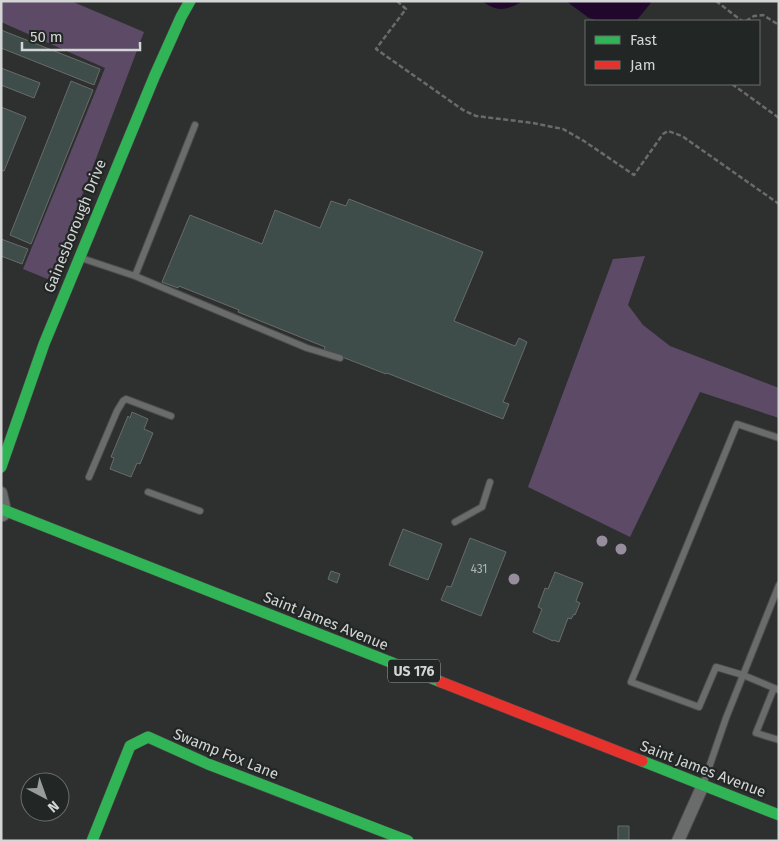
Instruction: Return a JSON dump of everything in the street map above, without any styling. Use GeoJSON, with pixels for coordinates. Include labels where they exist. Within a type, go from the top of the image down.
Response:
{"type":"FeatureCollection","features":[{"type":"Feature","properties":{"kind":"street","name":"Gainesborough Drive"},"geometry":{"type":"LineString","coordinates":[[1,467],[44,344],[154,75],[190,1]]}},
{"type":"Feature","properties":{"kind":"street"},"geometry":{"type":"LineString","coordinates":[[1,492],[3,513]]}},
{"type":"Feature","properties":{"kind":"street","name":"Saint James Avenue"},"geometry":{"type":"LineString","coordinates":[[3,513],[779,815]]}},
{"type":"Feature","properties":{"kind":"street","name":"Swamp Fox Lane"},"geometry":{"type":"LineString","coordinates":[[92,841],[130,746],[148,737],[208,764],[408,841]]}},
{"type":"Feature","properties":{"kind":"street"},"geometry":{"type":"LineString","coordinates":[[678,841],[703,785]]}},
{"type":"Feature","properties":{"kind":"lane"},"geometry":{"type":"LineString","coordinates":[[135,276],[195,126]]}},
{"type":"Feature","properties":{"kind":"lane"},"geometry":{"type":"LineString","coordinates":[[80,257],[135,276],[307,348],[340,358]]}},
{"type":"Feature","properties":{"kind":"lane"},"geometry":{"type":"LineString","coordinates":[[90,477],[117,411],[126,398],[171,416]]}},
{"type":"Feature","properties":{"kind":"lane"},"geometry":{"type":"LineString","coordinates":[[779,438],[737,424],[631,682],[699,708],[716,666],[742,675],[777,689],[756,733],[779,740]]}},
{"type":"Feature","properties":{"kind":"lane"},"geometry":{"type":"LineString","coordinates":[[455,522],[482,507],[490,482]]}},
{"type":"Feature","properties":{"kind":"lane"},"geometry":{"type":"LineString","coordinates":[[148,492],[200,511]]}},
{"type":"Feature","properties":{"kind":"lane"},"geometry":{"type":"LineString","coordinates":[[703,785],[742,675],[779,585]]}},
{"type":"Feature","properties":{"kind":"path"},"geometry":{"type":"LineString","coordinates":[[397,1],[406,9],[376,49],[463,110],[476,116],[533,122],[563,130],[584,141],[634,175],[662,134],[668,131],[682,136],[779,204]]}},
{"type":"Feature","properties":{"kind":"path"},"geometry":{"type":"LineString","coordinates":[[716,1],[741,20]]}},
{"type":"Feature","properties":{"kind":"path"},"geometry":{"type":"LineString","coordinates":[[748,20],[754,16],[763,15],[779,25]]}},
{"type":"Feature","properties":{"kind":"path"},"geometry":{"type":"LineString","coordinates":[[733,85],[779,118]]}},
{"type":"Feature","properties":{"kind":"shaded area"},"geometry":{"type":"Polygon","coordinates":[[[1,1],[71,1],[144,32],[50,280],[23,269],[105,68],[1,22],[1,1]]]}},
{"type":"Feature","properties":{"kind":"shaded area"},"geometry":{"type":"Polygon","coordinates":[[[482,1],[523,1],[507,8],[498,9],[482,1]]]}},
{"type":"Feature","properties":{"kind":"shaded area"},"geometry":{"type":"Polygon","coordinates":[[[566,1],[651,1],[637,20],[596,20],[589,18],[566,1]]]}},
{"type":"Feature","properties":{"kind":"shaded area"},"geometry":{"type":"Polygon","coordinates":[[[645,256],[628,305],[643,325],[670,346],[779,388],[779,418],[700,392],[630,537],[528,487],[613,259],[645,256]]]}},
{"type":"Feature","properties":{"kind":"building"},"geometry":{"type":"Polygon","coordinates":[[[1,30],[100,69],[94,85],[1,48],[1,30]]]}},
{"type":"Feature","properties":{"kind":"building"},"geometry":{"type":"Polygon","coordinates":[[[1,68],[40,83],[34,98],[1,85],[1,68]]]}},
{"type":"Feature","properties":{"kind":"building"},"geometry":{"type":"Polygon","coordinates":[[[71,81],[93,90],[31,244],[10,235],[71,81]]]}},
{"type":"Feature","properties":{"kind":"building"},"geometry":{"type":"Polygon","coordinates":[[[1,107],[26,117],[4,171],[1,170],[1,107]]]}},
{"type":"Feature","properties":{"kind":"building"},"geometry":{"type":"Polygon","coordinates":[[[349,199],[483,252],[454,321],[515,346],[519,338],[527,342],[503,402],[509,404],[503,419],[324,350],[325,347],[238,312],[239,310],[179,286],[178,288],[162,282],[190,215],[262,244],[275,210],[320,228],[331,201],[346,206],[349,199]]]}},
{"type":"Feature","properties":{"kind":"building"},"geometry":{"type":"Polygon","coordinates":[[[1,239],[28,249],[22,264],[1,256],[1,239]]]}},
{"type":"Feature","properties":{"kind":"building"},"geometry":{"type":"Polygon","coordinates":[[[132,412],[148,419],[144,429],[153,433],[140,464],[137,463],[131,477],[110,469],[114,458],[111,457],[128,416],[130,418],[132,412]]]}},
{"type":"Feature","properties":{"kind":"building"},"geometry":{"type":"Polygon","coordinates":[[[403,529],[442,544],[428,580],[389,565],[403,529]]]}},
{"type":"Feature","properties":{"kind":"building"},"geometry":{"type":"Polygon","coordinates":[[[470,538],[506,552],[481,616],[441,600],[447,586],[451,587],[470,538]]]}},
{"type":"Feature","properties":{"kind":"building"},"geometry":{"type":"Polygon","coordinates":[[[331,571],[340,574],[337,583],[328,579],[331,571]]]}},
{"type":"Feature","properties":{"kind":"building"},"geometry":{"type":"Polygon","coordinates":[[[555,572],[583,583],[576,601],[580,603],[575,615],[571,619],[568,618],[559,642],[533,632],[542,609],[538,607],[545,588],[548,589],[555,572]]]}},
{"type":"Feature","properties":{"kind":"building"},"geometry":{"type":"Polygon","coordinates":[[[618,826],[629,826],[629,841],[618,841],[618,826]]]}},
{"type":"Feature","properties":{"kind":"traffic: fast"},"geometry":{"type":"LineString","coordinates":[[1,467],[44,344],[155,75],[190,1]]}},
{"type":"Feature","properties":{"kind":"traffic: fast"},"geometry":{"type":"LineString","coordinates":[[1,509],[441,682]]}},
{"type":"Feature","properties":{"kind":"traffic: fast"},"geometry":{"type":"LineString","coordinates":[[92,841],[130,746],[148,737],[208,764],[408,841]]}},
{"type":"Feature","properties":{"kind":"traffic: fast"},"geometry":{"type":"LineString","coordinates":[[642,761],[779,815]]}},
{"type":"Feature","properties":{"kind":"traffic: jam"},"geometry":{"type":"LineString","coordinates":[[441,682],[642,761]]}}]}
